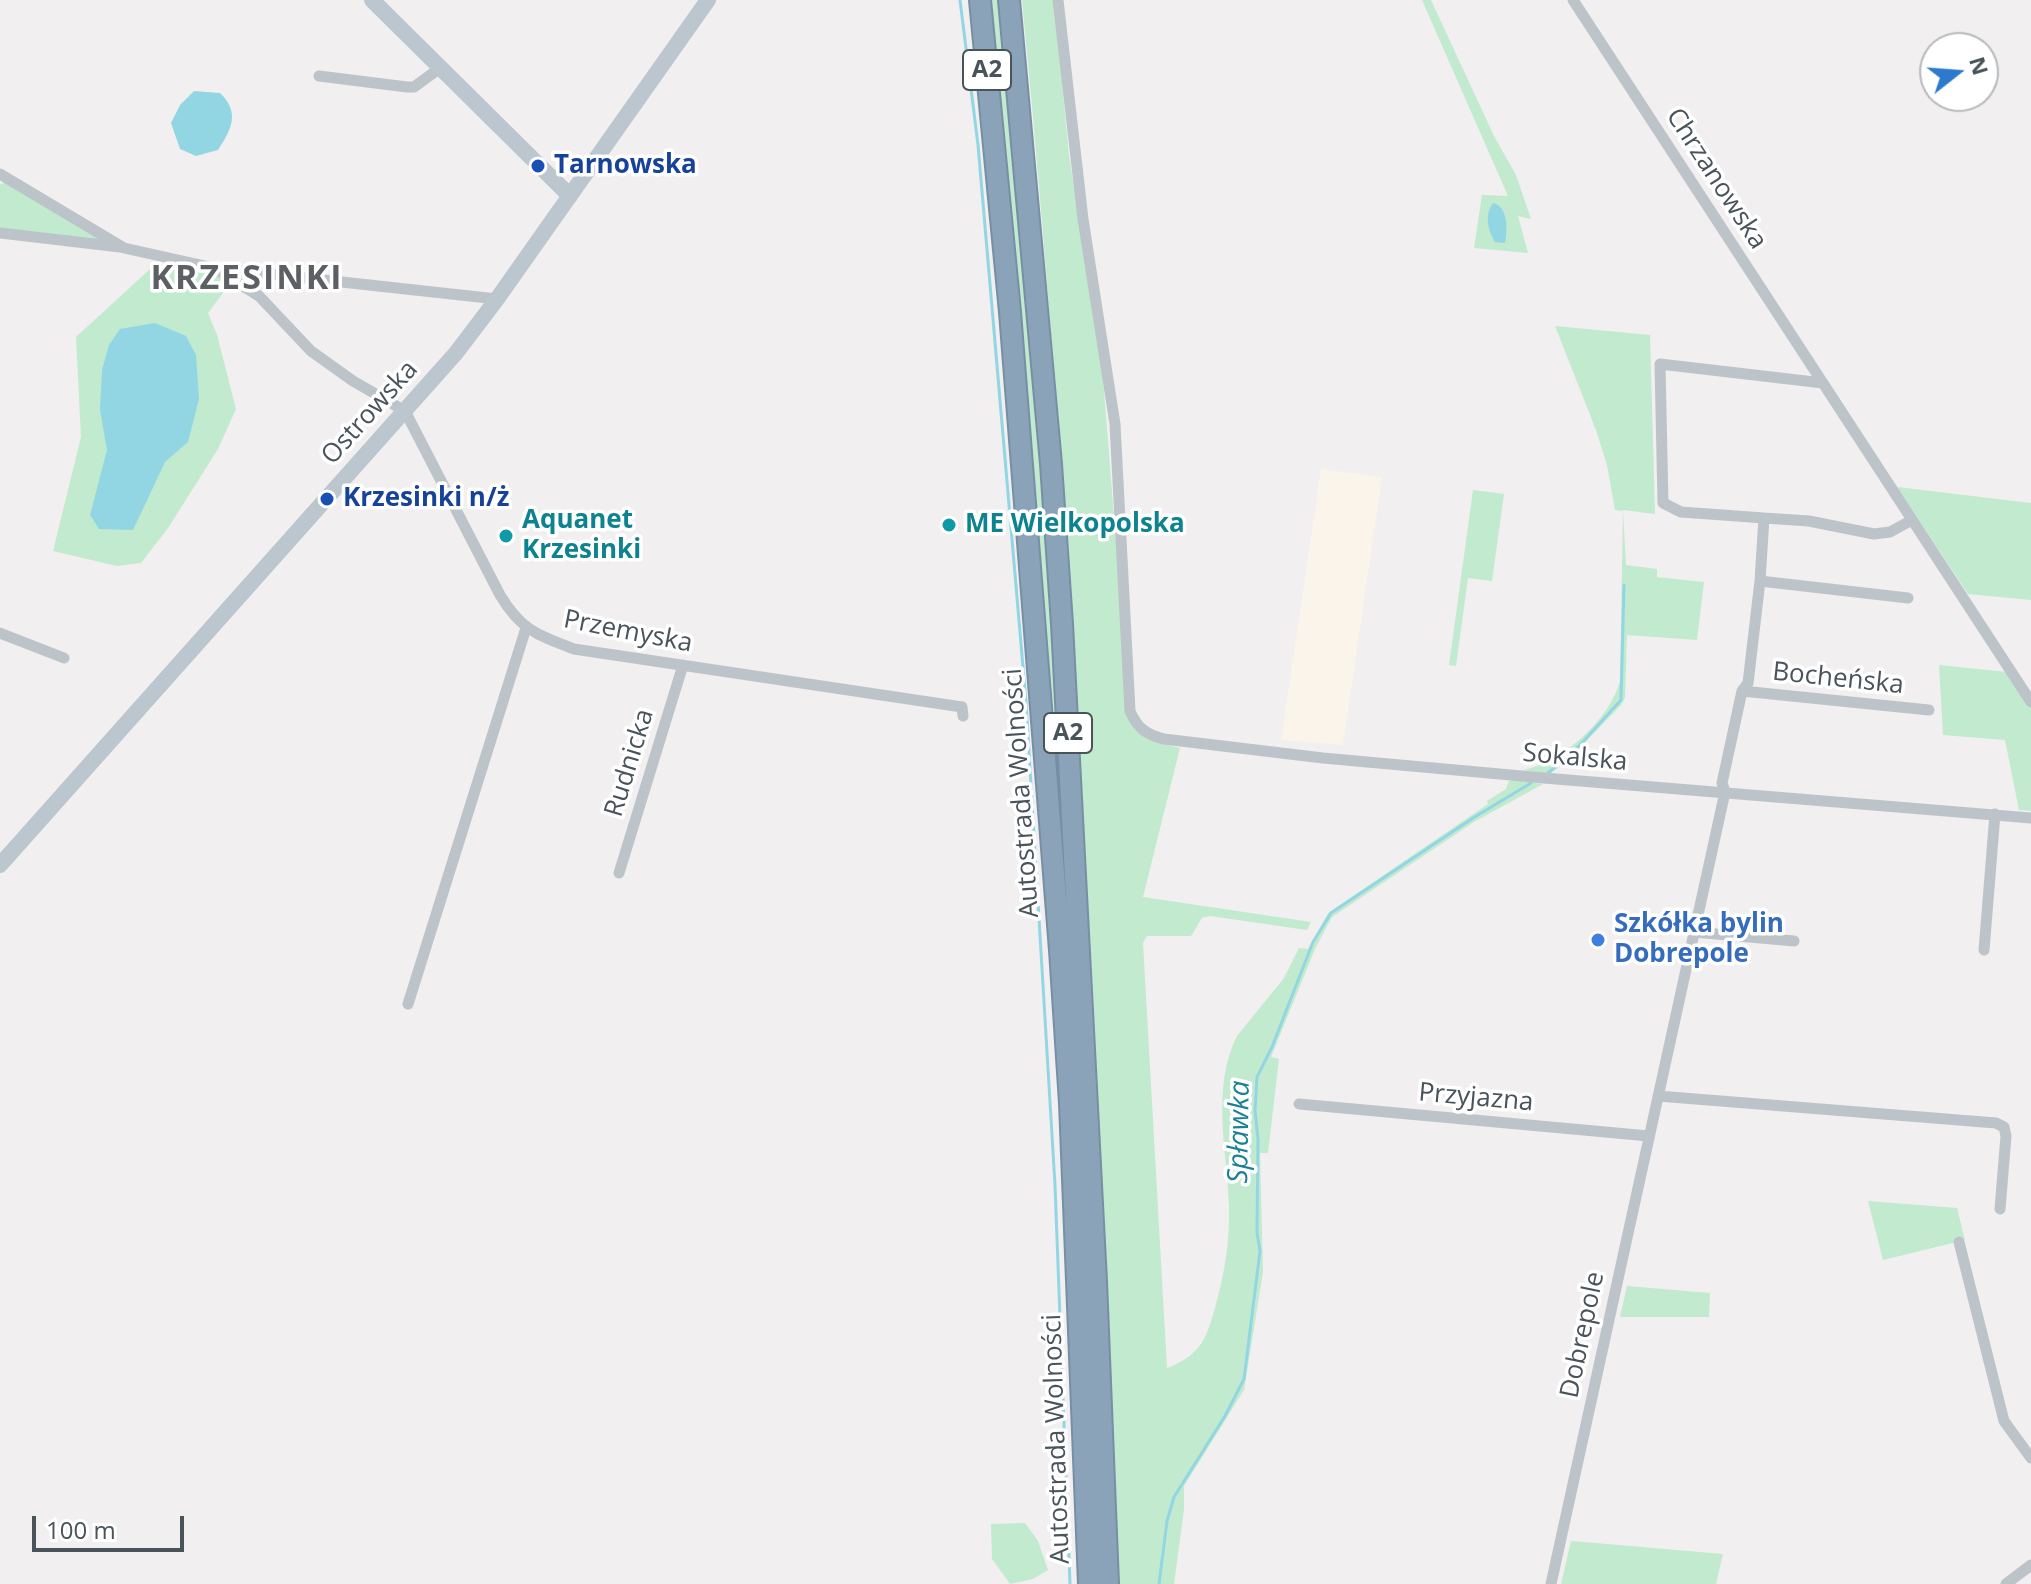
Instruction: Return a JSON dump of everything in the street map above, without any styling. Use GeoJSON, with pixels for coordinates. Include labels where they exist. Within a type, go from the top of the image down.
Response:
{"type":"FeatureCollection","features":[{"type":"Feature","properties":{"kind":"highway"},"geometry":{"type":"LineString","coordinates":[[968,0],[994,139]]}},
{"type":"Feature","properties":{"kind":"highway","name":"Autostrada Wolności"},"geometry":{"type":"LineString","coordinates":[[980,0],[1060,950],[1070,1103],[1089,1584]]}},
{"type":"Feature","properties":{"kind":"highway","name":"Autostrada Wolności"},"geometry":{"type":"LineString","coordinates":[[1009,0],[1061,596],[1096,1281],[1108,1584]]}},
{"type":"Feature","properties":{"kind":"street"},"geometry":{"type":"LineString","coordinates":[[372,0],[570,196]]}},
{"type":"Feature","properties":{"kind":"street","name":"Ostrowska"},"geometry":{"type":"LineString","coordinates":[[0,865],[456,353],[708,0]]}},
{"type":"Feature","properties":{"kind":"street","name":"Sokalska"},"geometry":{"type":"LineString","coordinates":[[1058,0],[1083,219],[1115,424],[1130,711],[1135,722],[1151,736],[1338,759],[2031,818]]}},
{"type":"Feature","properties":{"kind":"street","name":"Chrzanowska"},"geometry":{"type":"LineString","coordinates":[[1573,0],[2031,702]]}},
{"type":"Feature","properties":{"kind":"street"},"geometry":{"type":"LineString","coordinates":[[319,76],[414,87],[440,68]]}},
{"type":"Feature","properties":{"kind":"street"},"geometry":{"type":"LineString","coordinates":[[0,174],[124,248]]}},
{"type":"Feature","properties":{"kind":"street"},"geometry":{"type":"LineString","coordinates":[[0,233],[124,248],[214,268],[497,299]]}},
{"type":"Feature","properties":{"kind":"street"},"geometry":{"type":"LineString","coordinates":[[214,268],[259,296],[311,351],[353,381],[405,411]]}},
{"type":"Feature","properties":{"kind":"street"},"geometry":{"type":"LineString","coordinates":[[259,296],[261,281],[267,273]]}},
{"type":"Feature","properties":{"kind":"street"},"geometry":{"type":"LineString","coordinates":[[1823,383],[1660,364],[1663,503],[1681,512],[1809,521],[1874,534],[1890,532],[1912,520]]}},
{"type":"Feature","properties":{"kind":"street","name":"Przemyska"},"geometry":{"type":"LineString","coordinates":[[405,411],[500,595],[512,614],[534,634],[574,649],[962,707],[963,716]]}},
{"type":"Feature","properties":{"kind":"street","name":"Bocheńska"},"geometry":{"type":"LineString","coordinates":[[1725,792],[1722,783],[1742,691],[1748,683],[1764,518]]}},
{"type":"Feature","properties":{"kind":"street"},"geometry":{"type":"LineString","coordinates":[[1760,581],[1908,598]]}},
{"type":"Feature","properties":{"kind":"street"},"geometry":{"type":"LineString","coordinates":[[408,1004],[526,628]]}},
{"type":"Feature","properties":{"kind":"street"},"geometry":{"type":"LineString","coordinates":[[0,633],[64,658]]}},
{"type":"Feature","properties":{"kind":"street","name":"Rudnicka"},"geometry":{"type":"LineString","coordinates":[[619,873],[683,665]]}},
{"type":"Feature","properties":{"kind":"street","name":"Bocheńska"},"geometry":{"type":"LineString","coordinates":[[1742,691],[1929,710]]}},
{"type":"Feature","properties":{"kind":"street","name":"Dobrepole"},"geometry":{"type":"LineString","coordinates":[[1551,1584],[1725,792]]}},
{"type":"Feature","properties":{"kind":"street"},"geometry":{"type":"LineString","coordinates":[[1984,950],[1995,814]]}},
{"type":"Feature","properties":{"kind":"street"},"geometry":{"type":"LineString","coordinates":[[1694,932],[1794,941]]}},
{"type":"Feature","properties":{"kind":"street"},"geometry":{"type":"LineString","coordinates":[[1658,1096],[1996,1123],[2004,1127],[2006,1136],[2000,1209]]}},
{"type":"Feature","properties":{"kind":"street","name":"Przyjazna"},"geometry":{"type":"LineString","coordinates":[[1299,1104],[1649,1136]]}},
{"type":"Feature","properties":{"kind":"street"},"geometry":{"type":"LineString","coordinates":[[1959,1242],[2004,1421],[2031,1458]]}},
{"type":"Feature","properties":{"kind":"street"},"geometry":{"type":"LineString","coordinates":[[2006,1584],[2031,1565]]}},
{"type":"Feature","properties":{"kind":"shaded area"},"geometry":{"type":"Polygon","coordinates":[[[1321,469],[1382,477],[1343,745],[1281,740],[1321,469]]]}},
{"type":"Feature","properties":{"kind":"green space"},"geometry":{"type":"Polygon","coordinates":[[[987,0],[1002,0],[1042,429],[1090,1291],[987,0]]]}},
{"type":"Feature","properties":{"kind":"green space"},"geometry":{"type":"Polygon","coordinates":[[[1022,0],[1053,0],[1069,155],[1103,378],[1122,618],[1125,698],[1157,742],[1180,748],[1143,897],[1311,922],[1307,930],[1210,916],[1202,918],[1191,936],[1147,936],[1143,943],[1167,1368],[1188,1357],[1201,1344],[1222,1280],[1229,1218],[1222,1120],[1224,1076],[1237,1036],[1284,978],[1299,948],[1308,949],[1328,913],[1488,804],[1487,801],[1506,789],[1509,781],[1543,784],[1474,822],[1332,917],[1315,949],[1271,1057],[1279,1059],[1268,1153],[1260,1153],[1263,1272],[1244,1390],[1184,1486],[1174,1584],[1118,1584],[1101,1166],[1075,686],[1052,342],[1022,0]]]}},
{"type":"Feature","properties":{"kind":"green space"},"geometry":{"type":"Polygon","coordinates":[[[1422,0],[1431,0],[1494,136],[1516,175],[1531,219],[1518,216],[1528,253],[1474,248],[1482,195],[1508,196],[1422,0]]]}},
{"type":"Feature","properties":{"kind":"green space"},"geometry":{"type":"Polygon","coordinates":[[[10,182],[106,243],[0,228],[0,184],[10,182]]]}},
{"type":"Feature","properties":{"kind":"green space"},"geometry":{"type":"Polygon","coordinates":[[[160,265],[215,274],[229,285],[208,313],[217,335],[236,409],[218,449],[168,528],[141,563],[117,566],[53,551],[81,437],[76,337],[149,270],[160,265]]]}},
{"type":"Feature","properties":{"kind":"green space"},"geometry":{"type":"Polygon","coordinates":[[[1555,326],[1650,335],[1655,514],[1623,510],[1626,565],[1657,569],[1657,577],[1704,582],[1697,640],[1627,635],[1625,698],[1567,761],[1550,774],[1523,770],[1553,758],[1582,737],[1606,710],[1620,681],[1623,511],[1615,510],[1607,465],[1596,430],[1555,326]]]}},
{"type":"Feature","properties":{"kind":"green space"},"geometry":{"type":"Polygon","coordinates":[[[1897,487],[2031,503],[2031,600],[1968,594],[1897,487]]]}},
{"type":"Feature","properties":{"kind":"green space"},"geometry":{"type":"Polygon","coordinates":[[[1473,490],[1504,494],[1492,581],[1468,578],[1456,666],[1449,665],[1473,490]]]}},
{"type":"Feature","properties":{"kind":"green space"},"geometry":{"type":"Polygon","coordinates":[[[1939,665],[2007,672],[2031,708],[2031,811],[2019,810],[2005,740],[1943,735],[1939,665]]]}},
{"type":"Feature","properties":{"kind":"green space"},"geometry":{"type":"Polygon","coordinates":[[[1868,1201],[1957,1208],[1965,1240],[1883,1260],[1868,1201]]]}},
{"type":"Feature","properties":{"kind":"green space"},"geometry":{"type":"Polygon","coordinates":[[[1627,1286],[1710,1293],[1709,1317],[1620,1317],[1627,1286]]]}},
{"type":"Feature","properties":{"kind":"green space"},"geometry":{"type":"Polygon","coordinates":[[[1025,1523],[1038,1541],[1048,1570],[1033,1579],[1010,1584],[992,1559],[991,1524],[1025,1523]]]}},
{"type":"Feature","properties":{"kind":"green space"},"geometry":{"type":"Polygon","coordinates":[[[1571,1541],[1723,1554],[1716,1584],[1561,1584],[1571,1541]]]}},
{"type":"Feature","properties":{"kind":"water"},"geometry":{"type":"Polygon","coordinates":[[[194,91],[220,93],[232,114],[230,128],[218,150],[196,156],[180,149],[171,123],[180,105],[194,91]]]}},
{"type":"Feature","properties":{"kind":"water"},"geometry":{"type":"Polygon","coordinates":[[[1493,203],[1504,214],[1505,243],[1495,242],[1489,228],[1488,217],[1493,203]]]}},
{"type":"Feature","properties":{"kind":"water"},"geometry":{"type":"Polygon","coordinates":[[[155,323],[186,336],[196,355],[199,399],[188,442],[165,462],[133,530],[99,529],[90,515],[107,450],[100,410],[102,370],[109,345],[120,329],[155,323]]]}},
{"type":"Feature","properties":{"kind":"waterway"},"geometry":{"type":"LineString","coordinates":[[960,0],[978,145],[1026,702],[1055,1185],[1070,1584]]}},
{"type":"Feature","properties":{"kind":"waterway","name":"Spławka"},"geometry":{"type":"LineString","coordinates":[[1548,773],[1580,745],[1621,700],[1624,585]]}},
{"type":"Feature","properties":{"kind":"waterway","name":"Spławka"},"geometry":{"type":"LineString","coordinates":[[1159,1584],[1167,1521],[1174,1497],[1225,1416],[1244,1379],[1260,1251],[1257,1233],[1257,1077],[1313,942],[1331,913],[1531,783]]}},
{"type":"Feature","properties":{"kind":"place","name":"Tarnowska"},"geometry":{"type":"Point","coordinates":[538,166]}},
{"type":"Feature","properties":{"kind":"place","name":"Krzesinki n/ż"},"geometry":{"type":"Point","coordinates":[327,499]}},
{"type":"Feature","properties":{"kind":"place","name":"ME Wielkopolska"},"geometry":{"type":"Point","coordinates":[949,525]}},
{"type":"Feature","properties":{"kind":"place","name":"Aquanet Krzesinki"},"geometry":{"type":"Point","coordinates":[506,536]}},
{"type":"Feature","properties":{"kind":"place","name":"Szkółka bylin Dobrepole"},"geometry":{"type":"Point","coordinates":[1598,940]}},
{"type":"Feature","properties":{"kind":"district","name":"KRZESINKI"},"geometry":{"type":"Point","coordinates":[247,279]}}]}
